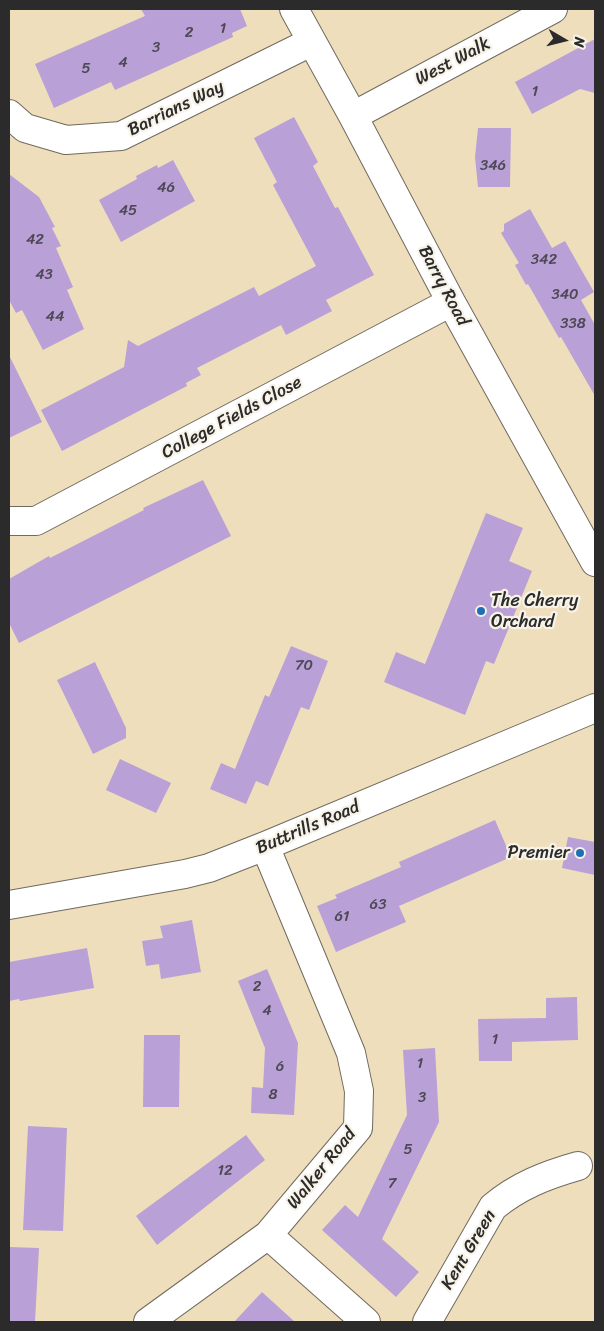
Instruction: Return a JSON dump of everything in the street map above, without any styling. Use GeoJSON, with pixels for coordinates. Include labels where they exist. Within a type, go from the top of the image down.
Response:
{"type":"FeatureCollection","features":[{"type":"Feature","properties":{"kind":"street","name":"Barry Road"},"geometry":{"type":"LineString","coordinates":[[294,9],[451,302],[595,562]]}},
{"type":"Feature","properties":{"kind":"street","name":"West Walk"},"geometry":{"type":"LineString","coordinates":[[353,116],[553,9]]}},
{"type":"Feature","properties":{"kind":"street","name":"Barrians Way"},"geometry":{"type":"LineString","coordinates":[[9,114],[25,128],[66,140],[121,136],[311,42]]}},
{"type":"Feature","properties":{"kind":"street","name":"College Fields Close"},"geometry":{"type":"LineString","coordinates":[[9,521],[36,521],[451,302]]}},
{"type":"Feature","properties":{"kind":"street","name":"Buttrills Road"},"geometry":{"type":"LineString","coordinates":[[9,905],[185,874],[208,868],[595,708]]}},
{"type":"Feature","properties":{"kind":"street","name":"Walker Road"},"geometry":{"type":"LineString","coordinates":[[148,1322],[268,1235],[358,1128],[359,1091],[351,1053],[265,846]]}},
{"type":"Feature","properties":{"kind":"street","name":"Kent Green"},"geometry":{"type":"LineString","coordinates":[[427,1322],[493,1207],[508,1195],[530,1183],[578,1166]]}},
{"type":"Feature","properties":{"kind":"street"},"geometry":{"type":"LineString","coordinates":[[268,1235],[366,1322]]}},
{"type":"Feature","properties":{"kind":"building"},"geometry":{"type":"Polygon","coordinates":[[[141,9],[240,9],[247,26],[232,33],[233,37],[115,90],[111,82],[54,108],[35,64],[145,16],[141,9]]]}},
{"type":"Feature","properties":{"kind":"building"},"geometry":{"type":"Polygon","coordinates":[[[595,39],[595,93],[580,89],[532,114],[515,82],[595,39]]]}},
{"type":"Feature","properties":{"kind":"building"},"geometry":{"type":"Polygon","coordinates":[[[294,117],[318,162],[313,166],[335,208],[338,207],[374,275],[326,300],[332,311],[286,335],[281,325],[197,368],[201,375],[186,383],[187,386],[62,451],[41,410],[124,367],[128,340],[138,346],[254,287],[259,296],[316,266],[273,185],[277,182],[254,138],[294,117]]]}},
{"type":"Feature","properties":{"kind":"building"},"geometry":{"type":"Polygon","coordinates":[[[478,128],[511,128],[510,187],[478,187],[475,157],[478,128]]]}},
{"type":"Feature","properties":{"kind":"building"},"geometry":{"type":"Polygon","coordinates":[[[173,160],[195,201],[121,242],[99,200],[137,179],[136,176],[157,165],[158,168],[173,160]]]}},
{"type":"Feature","properties":{"kind":"building"},"geometry":{"type":"Polygon","coordinates":[[[9,174],[39,197],[55,227],[52,228],[61,246],[56,248],[73,287],[67,290],[84,329],[43,350],[22,310],[16,313],[9,300],[9,174]]]}},
{"type":"Feature","properties":{"kind":"building"},"geometry":{"type":"Polygon","coordinates":[[[530,209],[552,248],[565,241],[594,292],[581,300],[595,325],[595,396],[561,337],[559,338],[528,284],[526,285],[515,265],[519,263],[501,233],[504,231],[504,224],[530,209]]]}},
{"type":"Feature","properties":{"kind":"building"},"geometry":{"type":"Polygon","coordinates":[[[9,355],[42,422],[9,438],[9,355]]]}},
{"type":"Feature","properties":{"kind":"building"},"geometry":{"type":"Polygon","coordinates":[[[203,480],[231,536],[19,643],[9,623],[9,579],[49,556],[50,558],[144,510],[143,508],[203,480]]]}},
{"type":"Feature","properties":{"kind":"building","name":"The Cherry Orchard"},"geometry":{"type":"Polygon","coordinates":[[[486,513],[523,528],[509,561],[532,571],[494,664],[486,661],[465,715],[384,682],[396,652],[425,664],[486,513]]]}},
{"type":"Feature","properties":{"kind":"building"},"geometry":{"type":"Polygon","coordinates":[[[291,646],[328,661],[309,710],[301,707],[268,786],[256,781],[246,804],[210,789],[221,763],[235,769],[265,695],[269,697],[291,646]]]}},
{"type":"Feature","properties":{"kind":"building"},"geometry":{"type":"Polygon","coordinates":[[[95,662],[126,728],[126,738],[93,754],[57,680],[95,662]]]}},
{"type":"Feature","properties":{"kind":"building"},"geometry":{"type":"Polygon","coordinates":[[[120,759],[171,783],[156,813],[106,790],[120,759]]]}},
{"type":"Feature","properties":{"kind":"building"},"geometry":{"type":"Polygon","coordinates":[[[495,820],[511,857],[399,906],[406,922],[336,952],[317,906],[337,898],[335,895],[401,867],[399,862],[495,820]]]}},
{"type":"Feature","properties":{"kind":"building","name":"Premier"},"geometry":{"type":"Polygon","coordinates":[[[568,837],[595,842],[595,875],[562,868],[568,837]]]}},
{"type":"Feature","properties":{"kind":"building"},"geometry":{"type":"Polygon","coordinates":[[[192,920],[201,972],[161,979],[159,964],[146,966],[142,941],[163,938],[160,926],[192,920]]]}},
{"type":"Feature","properties":{"kind":"building"},"geometry":{"type":"Polygon","coordinates":[[[87,948],[94,988],[20,1001],[19,999],[9,1001],[9,962],[87,948]]]}},
{"type":"Feature","properties":{"kind":"building"},"geometry":{"type":"Polygon","coordinates":[[[267,969],[298,1043],[294,1115],[251,1113],[252,1087],[263,1088],[265,1048],[238,981],[267,969]]]}},
{"type":"Feature","properties":{"kind":"building"},"geometry":{"type":"Polygon","coordinates":[[[577,997],[578,1040],[512,1042],[512,1061],[479,1061],[478,1019],[546,1018],[546,998],[577,997]]]}},
{"type":"Feature","properties":{"kind":"building"},"geometry":{"type":"Polygon","coordinates":[[[144,1035],[180,1035],[179,1107],[143,1107],[144,1035]]]}},
{"type":"Feature","properties":{"kind":"building"},"geometry":{"type":"Polygon","coordinates":[[[435,1048],[439,1122],[382,1239],[419,1272],[396,1297],[322,1230],[345,1205],[358,1217],[407,1115],[403,1050],[435,1048]]]}},
{"type":"Feature","properties":{"kind":"building"},"geometry":{"type":"Polygon","coordinates":[[[28,1126],[67,1128],[63,1231],[23,1230],[28,1126]]]}},
{"type":"Feature","properties":{"kind":"building"},"geometry":{"type":"Polygon","coordinates":[[[246,1135],[265,1160],[157,1245],[136,1216],[246,1135]]]}},
{"type":"Feature","properties":{"kind":"building"},"geometry":{"type":"Polygon","coordinates":[[[9,1247],[39,1248],[35,1322],[9,1322],[9,1247]]]}},
{"type":"Feature","properties":{"kind":"building"},"geometry":{"type":"Polygon","coordinates":[[[262,1292],[295,1322],[234,1322],[262,1292]]]}},
{"type":"Feature","properties":{"kind":"place","name":"The Cherry Orchard"},"geometry":{"type":"Point","coordinates":[481,611]}},
{"type":"Feature","properties":{"kind":"place","name":"Premier"},"geometry":{"type":"Point","coordinates":[580,853]}}]}
